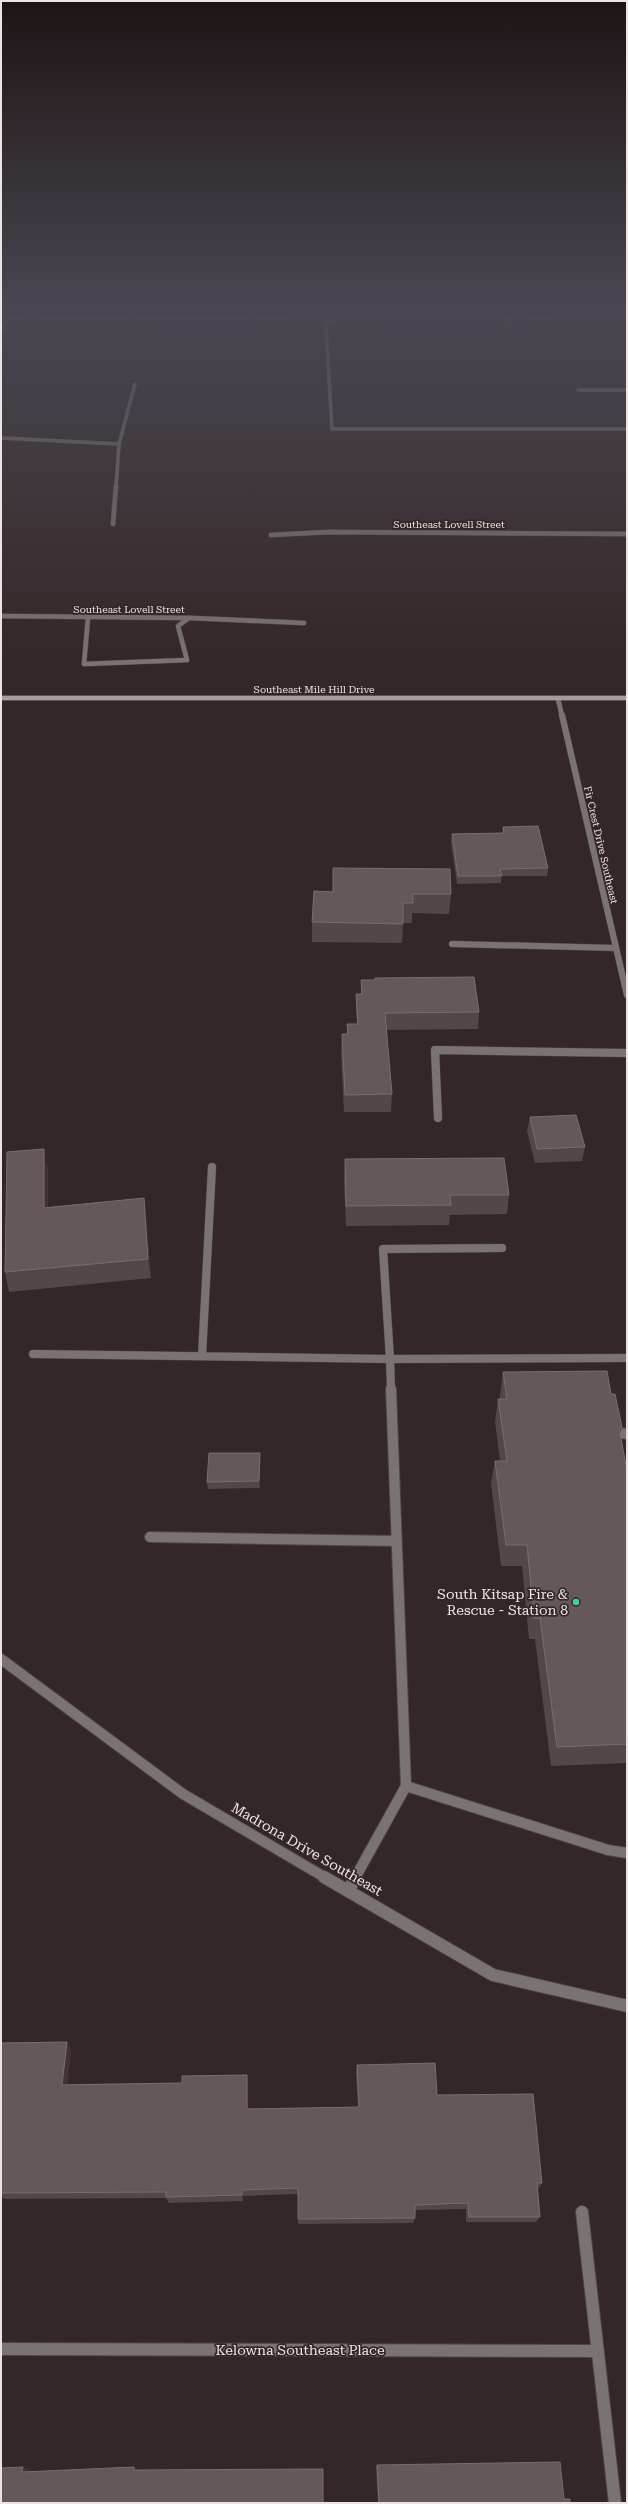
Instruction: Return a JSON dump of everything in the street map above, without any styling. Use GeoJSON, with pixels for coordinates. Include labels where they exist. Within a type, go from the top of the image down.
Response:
{"type":"FeatureCollection","features":[{"type":"Feature","properties":{"kind":"main road","name":"Southeast Mile Hill Drive"},"geometry":{"type":"LineString","coordinates":[[1,698],[627,698]]}},
{"type":"Feature","properties":{"kind":"street"},"geometry":{"type":"LineString","coordinates":[[113,524],[119,444],[124,425]]}},
{"type":"Feature","properties":{"kind":"street"},"geometry":{"type":"LineString","coordinates":[[332,425],[332,429],[627,429]]}},
{"type":"Feature","properties":{"kind":"street"},"geometry":{"type":"LineString","coordinates":[[1,438],[119,444]]}},
{"type":"Feature","properties":{"kind":"street","name":"Southeast Lovell Street"},"geometry":{"type":"LineString","coordinates":[[271,536],[330,532],[627,534]]}},
{"type":"Feature","properties":{"kind":"street","name":"Southeast Lovell Street"},"geometry":{"type":"LineString","coordinates":[[1,616],[189,618],[266,620],[304,623]]}},
{"type":"Feature","properties":{"kind":"street"},"geometry":{"type":"LineString","coordinates":[[88,618],[84,664],[186,660],[178,626],[189,618]]}},
{"type":"Feature","properties":{"kind":"street","name":"Fir Crest Drive Southeast"},"geometry":{"type":"LineString","coordinates":[[558,699],[627,995]]}},
{"type":"Feature","properties":{"kind":"street"},"geometry":{"type":"LineString","coordinates":[[452,944],[616,948]]}},
{"type":"Feature","properties":{"kind":"street"},"geometry":{"type":"LineString","coordinates":[[438,1118],[435,1050],[627,1053]]}},
{"type":"Feature","properties":{"kind":"street"},"geometry":{"type":"LineString","coordinates":[[202,1356],[212,1167]]}},
{"type":"Feature","properties":{"kind":"street"},"geometry":{"type":"LineString","coordinates":[[348,1890],[406,1786],[390,1359],[383,1249],[502,1248]]}},
{"type":"Feature","properties":{"kind":"street"},"geometry":{"type":"LineString","coordinates":[[32,1354],[390,1359],[627,1358]]}},
{"type":"Feature","properties":{"kind":"street"},"geometry":{"type":"LineString","coordinates":[[150,1537],[396,1541]]}},
{"type":"Feature","properties":{"kind":"street","name":"Madrona Drive Southeast"},"geometry":{"type":"LineString","coordinates":[[1,1659],[183,1794],[493,1975],[627,2006]]}},
{"type":"Feature","properties":{"kind":"street"},"geometry":{"type":"LineString","coordinates":[[406,1786],[608,1850],[627,1853]]}},
{"type":"Feature","properties":{"kind":"street"},"geometry":{"type":"LineString","coordinates":[[582,2212],[615,2503]]}},
{"type":"Feature","properties":{"kind":"street","name":"Kelowna Southeast Place"},"geometry":{"type":"LineString","coordinates":[[1,2349],[598,2351]]}},
{"type":"Feature","properties":{"kind":"building"},"geometry":{"type":"Polygon","coordinates":[[[538,826],[548,868],[500,869],[502,876],[458,876],[452,834],[504,833],[503,827],[538,826]]]}},
{"type":"Feature","properties":{"kind":"building"},"geometry":{"type":"Polygon","coordinates":[[[333,868],[450,869],[451,894],[413,894],[413,903],[403,903],[403,924],[312,922],[314,891],[333,892],[333,868]]]}},
{"type":"Feature","properties":{"kind":"building"},"geometry":{"type":"Polygon","coordinates":[[[474,977],[479,1012],[385,1013],[392,1094],[345,1095],[342,1034],[348,1034],[347,1024],[358,1024],[356,994],[362,994],[361,980],[375,980],[375,978],[474,977]]]}},
{"type":"Feature","properties":{"kind":"building"},"geometry":{"type":"Polygon","coordinates":[[[576,1115],[585,1147],[537,1149],[530,1117],[576,1115]]]}},
{"type":"Feature","properties":{"kind":"building"},"geometry":{"type":"Polygon","coordinates":[[[44,1149],[44,1208],[144,1198],[148,1259],[5,1272],[7,1152],[44,1149]]]}},
{"type":"Feature","properties":{"kind":"building"},"geometry":{"type":"Polygon","coordinates":[[[504,1158],[509,1195],[450,1195],[451,1205],[346,1206],[345,1159],[504,1158]]]}},
{"type":"Feature","properties":{"kind":"building","name":"South Kitsap Fire & Rescue - Station 8"},"geometry":{"type":"Polygon","coordinates":[[[607,1371],[611,1394],[615,1394],[622,1427],[619,1428],[627,1470],[627,1744],[557,1747],[540,1618],[534,1618],[527,1545],[506,1545],[495,1461],[507,1461],[498,1399],[507,1399],[503,1372],[607,1371]]]}},
{"type":"Feature","properties":{"kind":"building"},"geometry":{"type":"Polygon","coordinates":[[[209,1453],[260,1453],[259,1481],[207,1482],[209,1453]]]}},
{"type":"Feature","properties":{"kind":"building"},"geometry":{"type":"Polygon","coordinates":[[[67,2042],[62,2085],[182,2083],[182,2076],[247,2075],[247,2109],[359,2107],[357,2065],[435,2063],[437,2095],[533,2094],[542,2183],[537,2183],[540,2217],[469,2217],[468,2203],[415,2205],[415,2218],[298,2219],[298,2188],[242,2190],[242,2195],[166,2197],[166,2192],[1,2193],[1,2043],[67,2042]]]}},
{"type":"Feature","properties":{"kind":"building"},"geometry":{"type":"Polygon","coordinates":[[[560,2462],[564,2499],[570,2499],[570,2503],[379,2503],[377,2465],[560,2462]]]}},
{"type":"Feature","properties":{"kind":"building"},"geometry":{"type":"Polygon","coordinates":[[[23,2467],[22,2472],[134,2467],[134,2470],[323,2469],[323,2503],[1,2503],[1,2468],[23,2467]]]}},
{"type":"Feature","properties":{"kind":"place","name":"South Kitsap Fire & Rescue - Station 8"},"geometry":{"type":"Point","coordinates":[576,1602]}}]}
